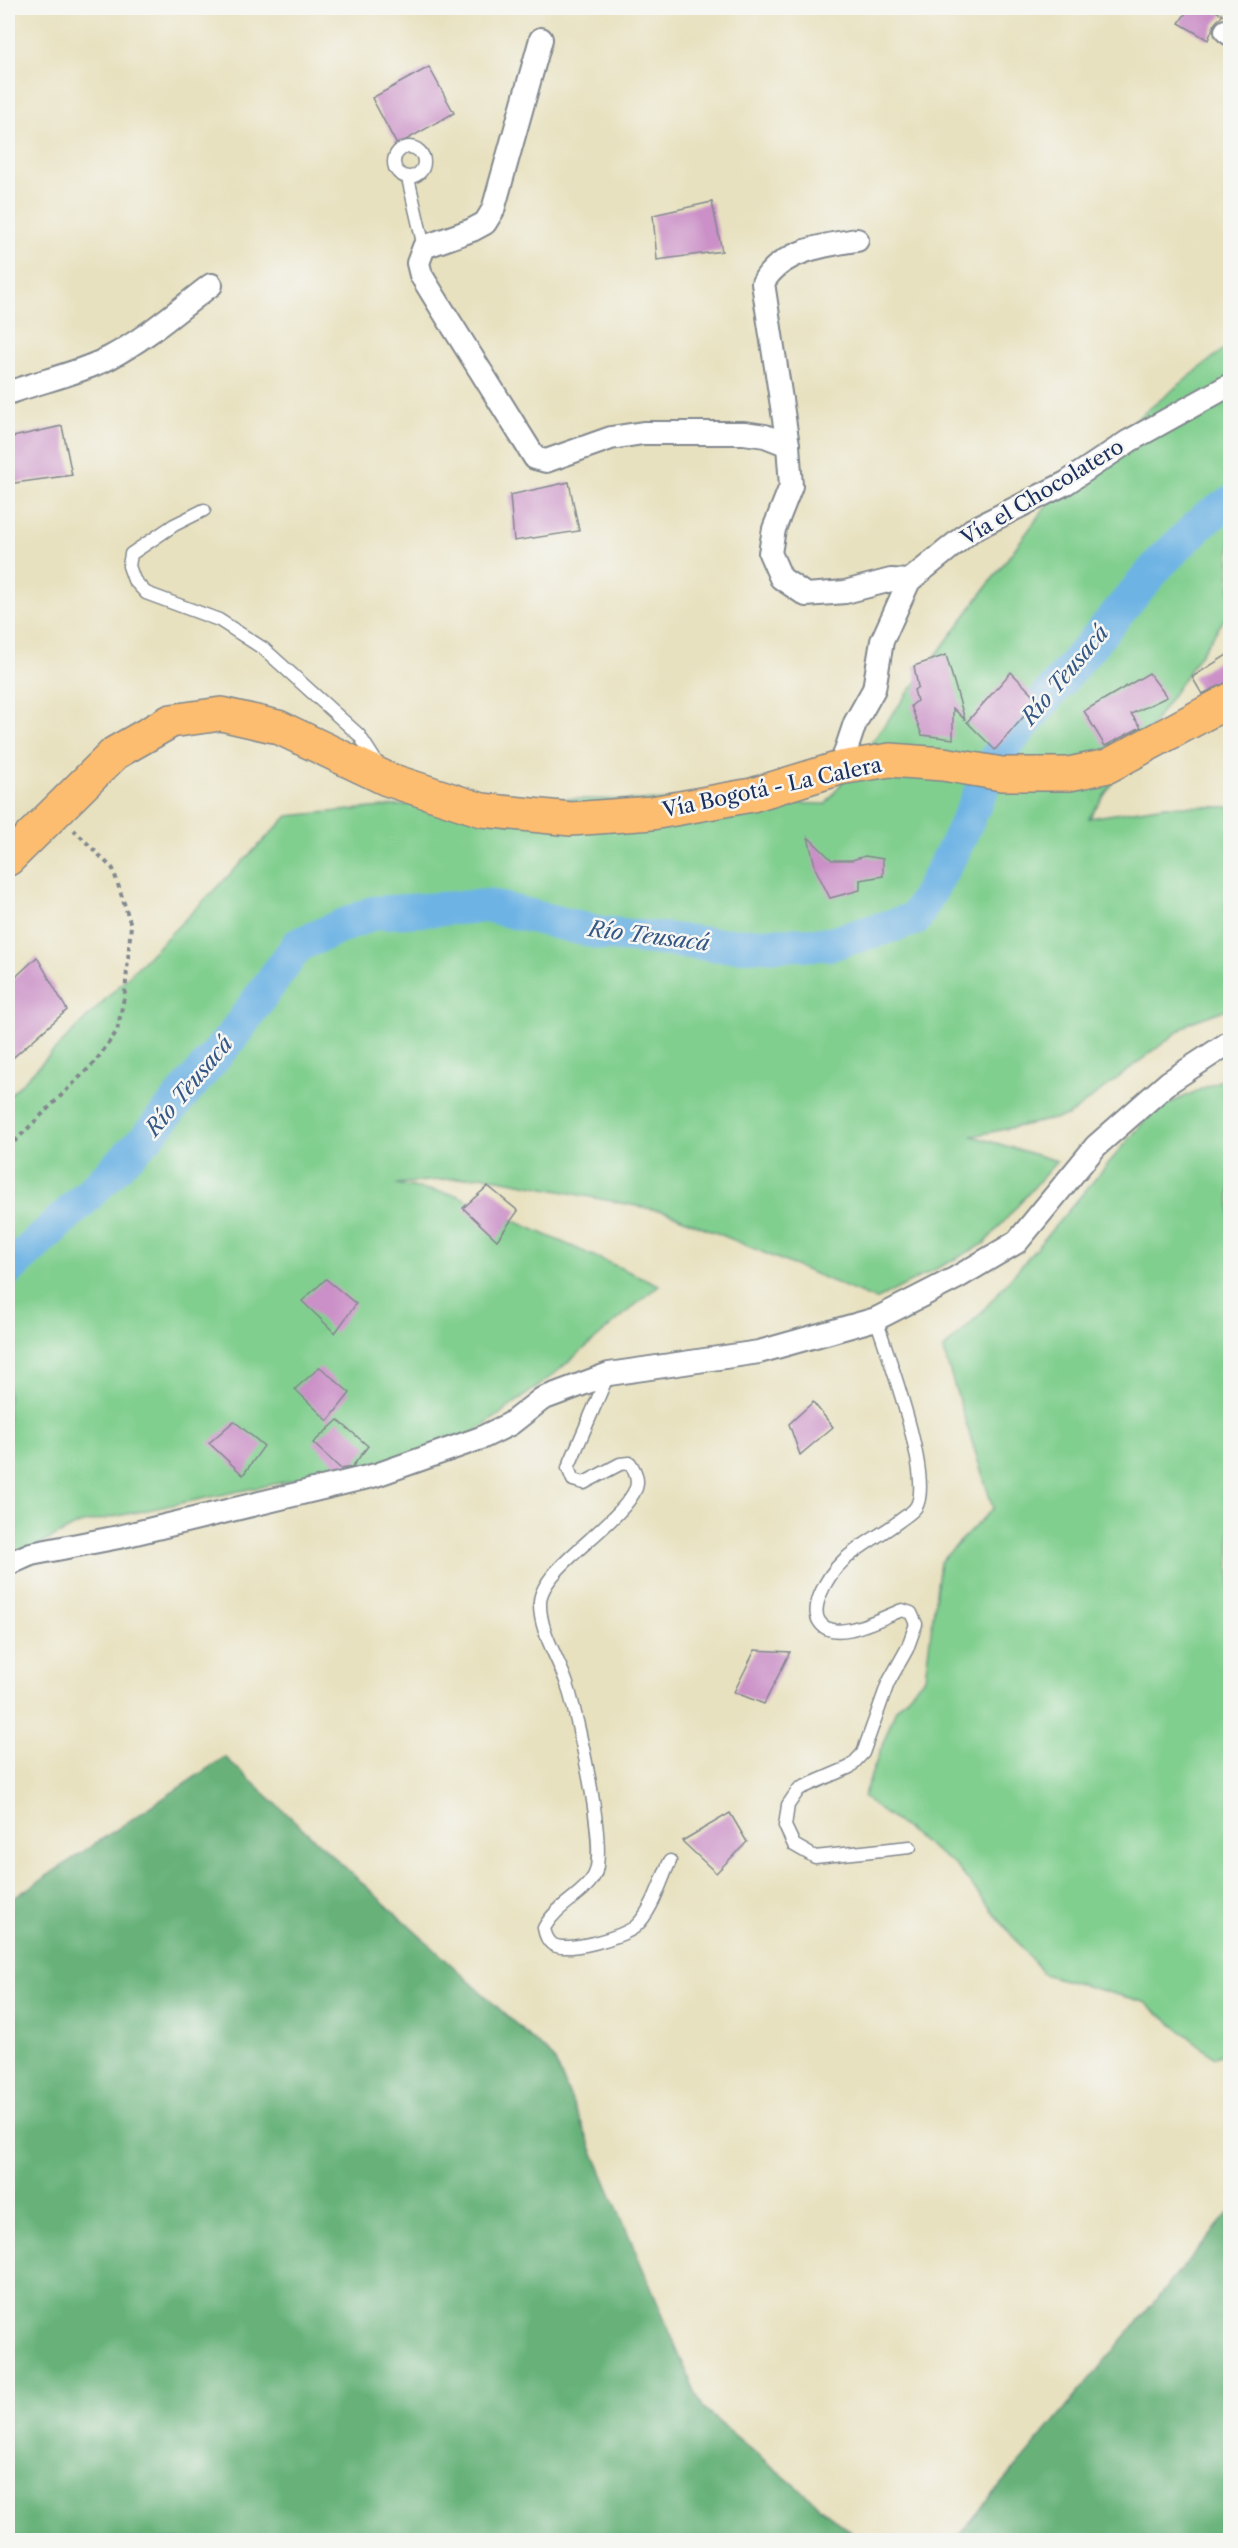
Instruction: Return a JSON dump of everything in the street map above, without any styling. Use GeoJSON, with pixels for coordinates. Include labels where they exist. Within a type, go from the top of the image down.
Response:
{"type":"FeatureCollection","features":[{"type":"Feature","properties":{"kind":"main road","name":"Vía Bogotá - La Calera"},"geometry":{"type":"LineString","coordinates":[[8,859],[115,753],[171,721],[221,714],[278,727],[387,779],[482,810],[571,819],[652,813],[752,795],[840,768],[890,760],[943,764],[1002,774],[1068,774],[1108,766],[1230,700]]}},
{"type":"Feature","properties":{"kind":"street"},"geometry":{"type":"LineString","coordinates":[[541,39],[493,210],[485,223],[472,230],[424,247],[418,257],[421,275],[535,458],[546,461],[611,438],[643,433],[744,433],[765,436],[788,445]]}},
{"type":"Feature","properties":{"kind":"street"},"geometry":{"type":"LineString","coordinates":[[857,240],[808,250],[782,262],[768,273],[763,283],[788,445],[791,486],[774,529],[770,553],[781,578],[806,595],[844,592],[891,580],[909,581]]}},
{"type":"Feature","properties":{"kind":"street"},"geometry":{"type":"LineString","coordinates":[[8,393],[79,371],[108,358],[134,343],[211,285]]}},
{"type":"Feature","properties":{"kind":"street","name":"Vía el Chocolatero"},"geometry":{"type":"LineString","coordinates":[[840,768],[855,723],[874,689],[882,641],[909,581],[972,530],[1066,483],[1129,441],[1230,385]]}},
{"type":"Feature","properties":{"kind":"street"},"geometry":{"type":"LineString","coordinates":[[8,1564],[31,1554],[119,1537],[376,1474],[481,1438],[510,1425],[542,1399],[609,1374],[759,1352],[876,1319],[956,1278],[1017,1242],[1096,1146],[1169,1082],[1230,1042]]}},
{"type":"Feature","properties":{"kind":"lane"},"geometry":{"type":"LineString","coordinates":[[408,178],[424,247]]}},
{"type":"Feature","properties":{"kind":"lane"},"geometry":{"type":"LineString","coordinates":[[204,510],[174,525],[130,554],[129,566],[134,580],[146,592],[219,620],[264,649],[359,735],[387,779]]}},
{"type":"Feature","properties":{"kind":"lane"},"geometry":{"type":"LineString","coordinates":[[876,1319],[902,1400],[919,1470],[922,1493],[915,1509],[854,1549],[827,1577],[818,1601],[816,1616],[823,1628],[836,1632],[902,1610],[911,1613],[916,1624],[908,1649],[888,1683],[863,1753],[850,1767],[799,1790],[788,1805],[784,1827],[794,1845],[815,1857],[910,1847]]}},
{"type":"Feature","properties":{"kind":"lane"},"geometry":{"type":"LineString","coordinates":[[609,1374],[568,1468],[573,1480],[584,1483],[621,1464],[630,1463],[637,1474],[636,1488],[610,1521],[548,1583],[540,1597],[540,1613],[567,1683],[582,1746],[596,1826],[598,1860],[595,1875],[586,1886],[549,1918],[544,1928],[546,1937],[553,1945],[565,1948],[604,1940],[634,1928],[646,1914],[670,1861]]}},
{"type":"Feature","properties":{"kind":"path"},"geometry":{"type":"LineString","coordinates":[[8,1148],[95,1062],[117,1031],[125,993],[131,925],[113,869],[56,813]]}},
{"type":"Feature","properties":{"kind":"green space"},"geometry":{"type":"Polygon","coordinates":[[[1230,344],[1230,611],[1089,818],[1165,806],[1230,807],[1230,1008],[1191,1022],[1068,1116],[972,1136],[1057,1161],[984,1244],[876,1300],[667,1212],[483,1176],[396,1184],[456,1195],[659,1285],[553,1375],[455,1447],[79,1524],[8,1561],[8,1097],[288,816],[488,797],[826,804],[1073,470],[1230,344]]]}},
{"type":"Feature","properties":{"kind":"green space"},"geometry":{"type":"Polygon","coordinates":[[[1230,1076],[1230,2052],[1215,2057],[1144,2002],[1043,1974],[957,1867],[863,1797],[896,1709],[925,1677],[940,1562],[993,1508],[943,1350],[981,1313],[1153,1111],[1230,1076]]]}},
{"type":"Feature","properties":{"kind":"green space"},"geometry":{"type":"Polygon","coordinates":[[[225,1757],[554,2059],[702,2408],[860,2540],[8,2540],[8,1902],[225,1757]]]}},
{"type":"Feature","properties":{"kind":"green space"},"geometry":{"type":"Polygon","coordinates":[[[1230,2211],[1230,2540],[955,2540],[1230,2211]]]}},
{"type":"Feature","properties":{"kind":"building"},"geometry":{"type":"Polygon","coordinates":[[[1189,8],[1210,8],[1223,15],[1215,23],[1208,40],[1179,23],[1189,8]]]}},
{"type":"Feature","properties":{"kind":"building"},"geometry":{"type":"Polygon","coordinates":[[[429,67],[454,113],[397,145],[372,98],[429,67]]]}},
{"type":"Feature","properties":{"kind":"building"},"geometry":{"type":"Polygon","coordinates":[[[712,202],[722,251],[657,260],[653,215],[712,202]]]}},
{"type":"Feature","properties":{"kind":"building"},"geometry":{"type":"Polygon","coordinates":[[[62,426],[72,475],[8,484],[8,438],[62,426]]]}},
{"type":"Feature","properties":{"kind":"building"},"geometry":{"type":"Polygon","coordinates":[[[569,482],[579,531],[514,541],[510,495],[569,482]]]}},
{"type":"Feature","properties":{"kind":"building"},"geometry":{"type":"Polygon","coordinates":[[[1230,653],[1230,681],[1202,694],[1192,677],[1230,653]]]}},
{"type":"Feature","properties":{"kind":"building"},"geometry":{"type":"Polygon","coordinates":[[[946,655],[965,720],[953,708],[953,739],[922,735],[911,706],[917,701],[914,690],[918,687],[914,666],[946,655]]]}},
{"type":"Feature","properties":{"kind":"building"},"geometry":{"type":"Polygon","coordinates":[[[1011,672],[1038,700],[995,750],[967,722],[1011,672]]]}},
{"type":"Feature","properties":{"kind":"building"},"geometry":{"type":"Polygon","coordinates":[[[1149,673],[1167,697],[1131,714],[1141,727],[1105,746],[1084,711],[1149,673]]]}},
{"type":"Feature","properties":{"kind":"building"},"geometry":{"type":"Polygon","coordinates":[[[808,837],[832,860],[852,860],[865,856],[883,859],[883,876],[860,880],[860,890],[830,898],[816,870],[808,837]]]}},
{"type":"Feature","properties":{"kind":"building"},"geometry":{"type":"Polygon","coordinates":[[[37,957],[67,1010],[8,1062],[8,984],[37,957]]]}},
{"type":"Feature","properties":{"kind":"building"},"geometry":{"type":"Polygon","coordinates":[[[488,1186],[518,1211],[497,1240],[463,1208],[488,1186]]]}},
{"type":"Feature","properties":{"kind":"building"},"geometry":{"type":"Polygon","coordinates":[[[326,1279],[356,1304],[335,1333],[302,1301],[326,1279]]]}},
{"type":"Feature","properties":{"kind":"building"},"geometry":{"type":"Polygon","coordinates":[[[320,1367],[350,1393],[328,1421],[295,1389],[320,1367]]]}},
{"type":"Feature","properties":{"kind":"building"},"geometry":{"type":"Polygon","coordinates":[[[813,1402],[833,1427],[800,1455],[789,1424],[813,1402]]]}},
{"type":"Feature","properties":{"kind":"building"},"geometry":{"type":"Polygon","coordinates":[[[338,1420],[368,1446],[352,1467],[341,1469],[313,1443],[338,1420]]]}},
{"type":"Feature","properties":{"kind":"building"},"geometry":{"type":"Polygon","coordinates":[[[234,1421],[264,1446],[243,1475],[209,1443],[234,1421]]]}},
{"type":"Feature","properties":{"kind":"building"},"geometry":{"type":"Polygon","coordinates":[[[755,1650],[790,1652],[764,1704],[734,1692],[755,1650]]]}},
{"type":"Feature","properties":{"kind":"building"},"geometry":{"type":"Polygon","coordinates":[[[730,1813],[747,1842],[716,1873],[682,1841],[730,1813]]]}},
{"type":"Feature","properties":{"kind":"waterway","name":"Río Teusacá"},"geometry":{"type":"LineString","coordinates":[[8,1270],[148,1136],[233,1035],[298,945],[373,913],[489,906],[601,933],[721,945],[830,944],[915,919],[954,849],[998,755],[1159,564],[1206,518],[1230,503]]}}]}
